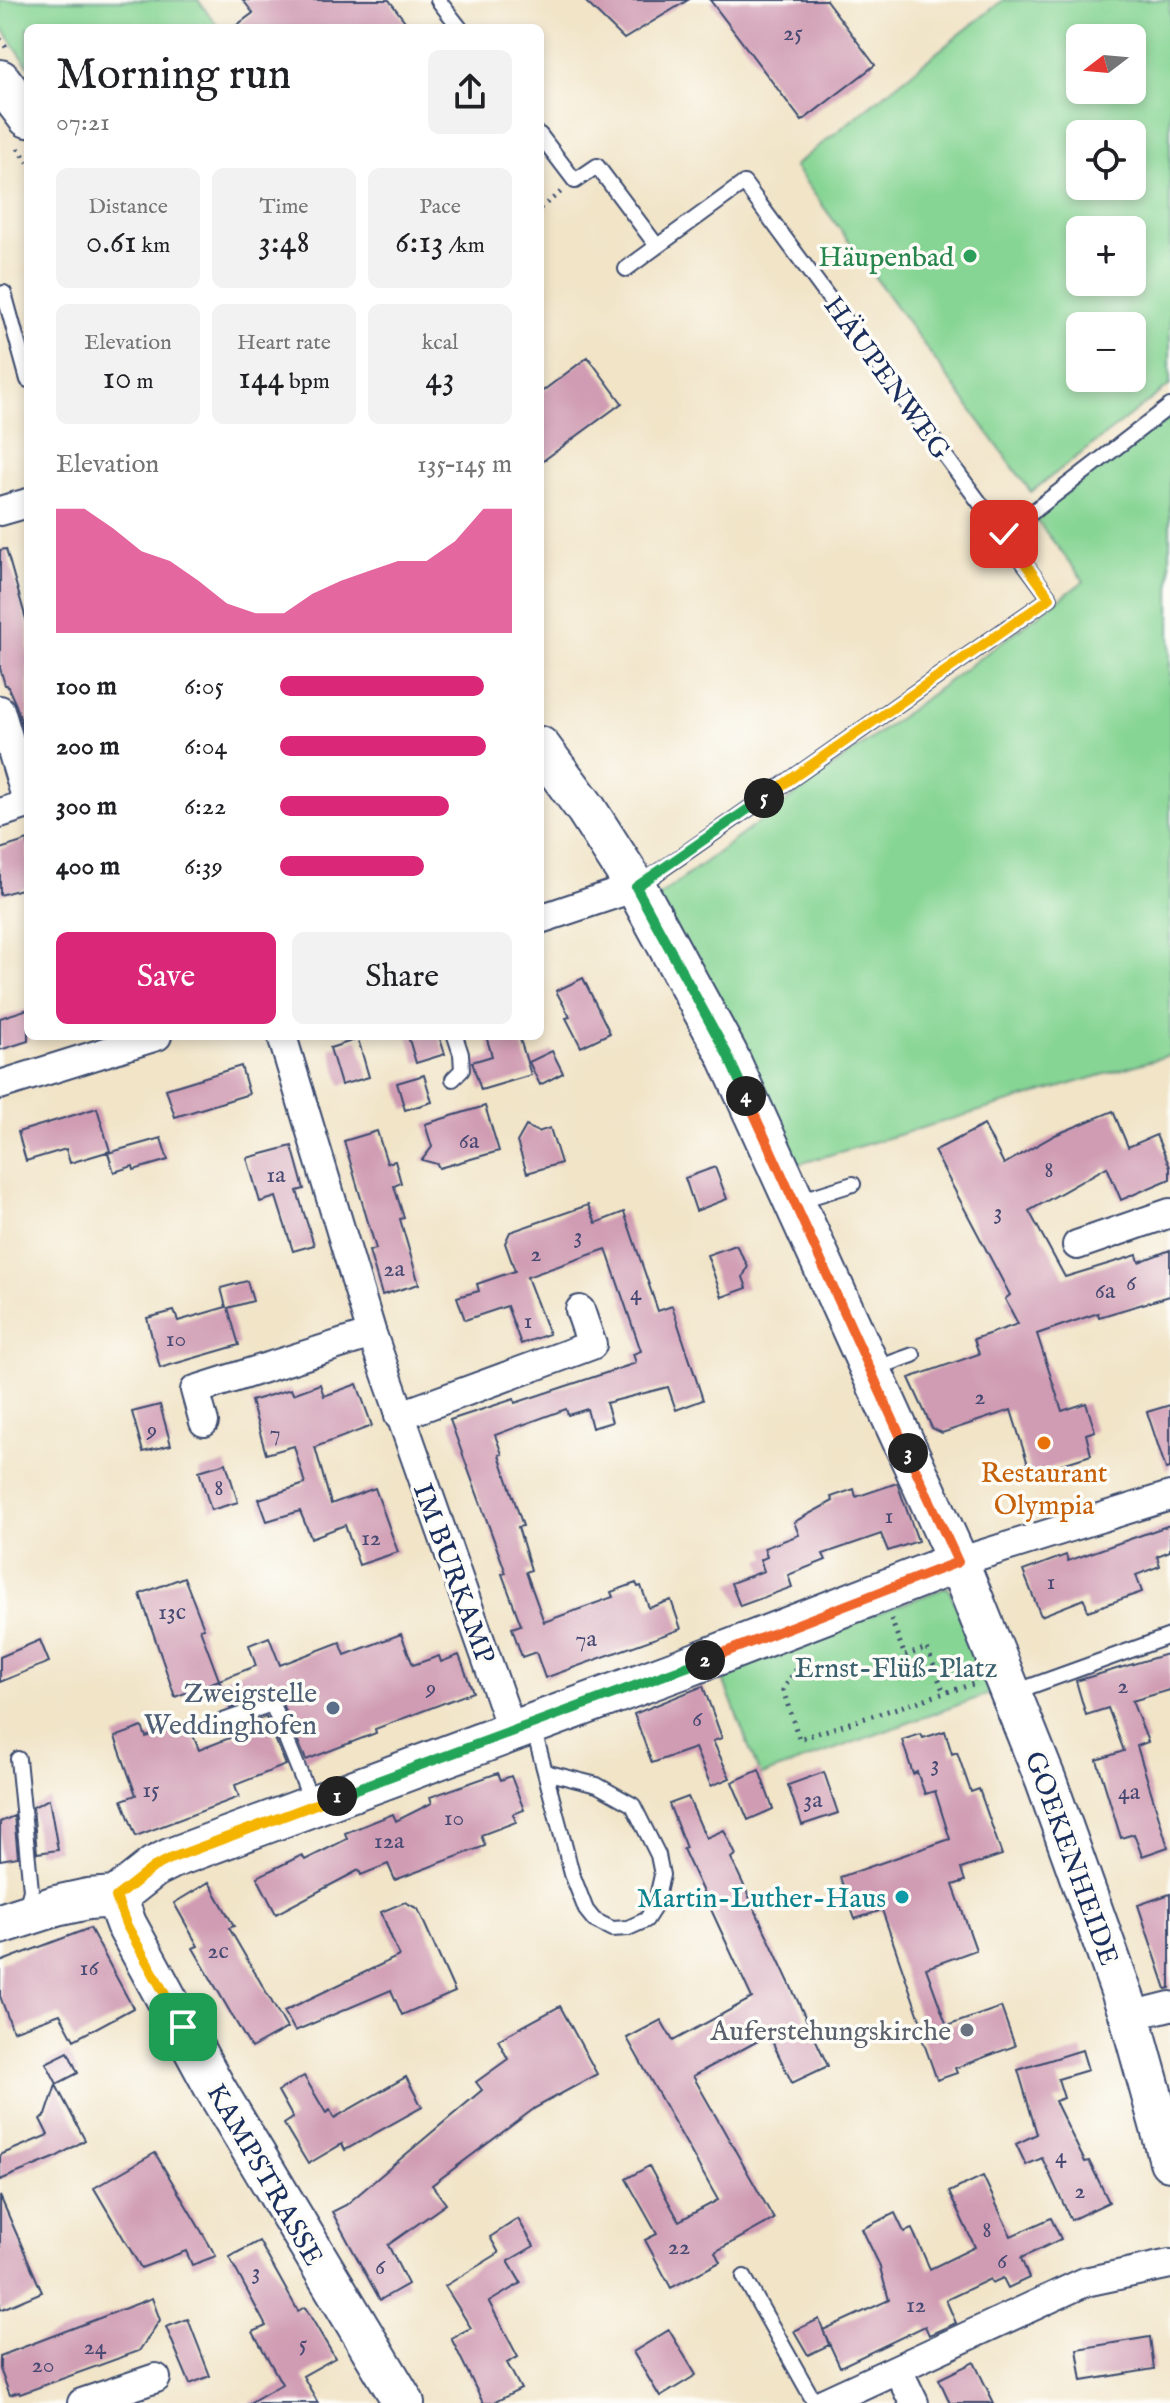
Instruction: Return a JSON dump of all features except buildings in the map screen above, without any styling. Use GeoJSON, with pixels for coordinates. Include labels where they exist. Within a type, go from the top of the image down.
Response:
{"type":"FeatureCollection","features":[{"type":"Feature","properties":{"kind":"street"},"geometry":{"type":"LineString","coordinates":[[0,80],[24,112]]}},
{"type":"Feature","properties":{"kind":"street"},"geometry":{"type":"LineString","coordinates":[[0,511],[24,504]]}},
{"type":"Feature","properties":{"kind":"street"},"geometry":{"type":"LineString","coordinates":[[0,710],[24,791]]}},
{"type":"Feature","properties":{"kind":"street"},"geometry":{"type":"LineString","coordinates":[[544,752],[586,809],[636,887],[727,1054],[958,1562]]}},
{"type":"Feature","properties":{"kind":"street"},"geometry":{"type":"LineString","coordinates":[[0,813],[24,805]]}},
{"type":"Feature","properties":{"kind":"street"},"geometry":{"type":"LineString","coordinates":[[544,918],[636,887]]}},
{"type":"Feature","properties":{"kind":"street"},"geometry":{"type":"LineString","coordinates":[[0,1085],[144,1040]]}},
{"type":"Feature","properties":{"kind":"street","name":"IM BURKAMP"},"geometry":{"type":"LineString","coordinates":[[283,1040],[399,1416],[522,1727]]}},
{"type":"Feature","properties":{"kind":"street"},"geometry":{"type":"LineString","coordinates":[[1077,1245],[1170,1213]]}},
{"type":"Feature","properties":{"kind":"street"},"geometry":{"type":"LineString","coordinates":[[399,1416],[592,1345],[580,1310]]}},
{"type":"Feature","properties":{"kind":"street"},"geometry":{"type":"LineString","coordinates":[[204,1422],[195,1390],[372,1334]]}},
{"type":"Feature","properties":{"kind":"street"},"geometry":{"type":"LineString","coordinates":[[12,1920],[88,1899],[116,1897],[154,1867],[172,1858],[958,1562],[1170,1496]]}},
{"type":"Feature","properties":{"kind":"street","name":"GOEKENHEIDE"},"geometry":{"type":"LineString","coordinates":[[958,1562],[1046,1781],[1130,2016],[1170,2161]]}},
{"type":"Feature","properties":{"kind":"street","name":"KAMPSTRASSE"},"geometry":{"type":"LineString","coordinates":[[116,1897],[126,1924],[215,2088],[404,2403]]}},
{"type":"Feature","properties":{"kind":"street"},"geometry":{"type":"LineString","coordinates":[[1130,2016],[1170,2006]]}},
{"type":"Feature","properties":{"kind":"street"},"geometry":{"type":"LineString","coordinates":[[823,2403],[1085,2282],[1170,2264]]}},
{"type":"Feature","properties":{"kind":"street"},"geometry":{"type":"LineString","coordinates":[[898,2370],[914,2403]]}},
{"type":"Feature","properties":{"kind":"street"},"geometry":{"type":"LineString","coordinates":[[85,2402],[156,2378]]}},
{"type":"Feature","properties":{"kind":"lane"},"geometry":{"type":"LineString","coordinates":[[438,0],[457,24]]}},
{"type":"Feature","properties":{"kind":"lane"},"geometry":{"type":"LineString","coordinates":[[544,140],[575,181],[597,166],[657,246]]}},
{"type":"Feature","properties":{"kind":"lane","name":"HÄUPENWEG"},"geometry":{"type":"LineString","coordinates":[[626,269],[744,183],[1050,598],[636,887]]}},
{"type":"Feature","properties":{"kind":"lane"},"geometry":{"type":"LineString","coordinates":[[4,293],[24,366]]}},
{"type":"Feature","properties":{"kind":"lane"},"geometry":{"type":"LineString","coordinates":[[1004,534],[1170,406]]}},
{"type":"Feature","properties":{"kind":"lane"},"geometry":{"type":"LineString","coordinates":[[453,1079],[462,1070],[456,1040]]}},
{"type":"Feature","properties":{"kind":"lane"},"geometry":{"type":"LineString","coordinates":[[795,1202],[853,1184]]}},
{"type":"Feature","properties":{"kind":"lane"},"geometry":{"type":"LineString","coordinates":[[870,1371],[913,1355]]}},
{"type":"Feature","properties":{"kind":"lane"},"geometry":{"type":"LineString","coordinates":[[1008,1684],[1170,1636]]}},
{"type":"Feature","properties":{"kind":"lane"},"geometry":{"type":"LineString","coordinates":[[220,1722],[272,1704],[313,1805]]}},
{"type":"Feature","properties":{"kind":"lane"},"geometry":{"type":"LineString","coordinates":[[522,1727],[545,1772],[572,1874],[586,1910],[594,1920],[612,1929],[628,1928],[646,1920],[655,1906],[662,1875],[658,1855],[633,1805],[597,1785],[545,1772]]}},
{"type":"Feature","properties":{"kind":"lane"},"geometry":{"type":"LineString","coordinates":[[12,1920],[31,1890],[18,1759]]}},
{"type":"Feature","properties":{"kind":"lane"},"geometry":{"type":"LineString","coordinates":[[744,2277],[815,2403]]}},
{"type":"Feature","properties":{"kind":"path"},"geometry":{"type":"LineString","coordinates":[[880,1592],[905,1656],[927,1648],[944,1693]]}},
{"type":"Feature","properties":{"kind":"path"},"geometry":{"type":"LineString","coordinates":[[789,1627],[801,1661],[783,1690],[799,1739],[944,1693],[1008,1684]]}},
{"type":"Feature","properties":{"kind":"green space"},"geometry":{"type":"Polygon","coordinates":[[[0,0],[198,0],[216,24],[24,24],[24,60],[0,24],[0,0]]]}},
{"type":"Feature","properties":{"kind":"green space","name":"Häupenbad"},"geometry":{"type":"Polygon","coordinates":[[[1003,0],[1170,0],[1170,385],[1031,492],[794,166],[1003,0]]]}},
{"type":"Feature","properties":{"kind":"green space"},"geometry":{"type":"Polygon","coordinates":[[[1170,414],[1170,1055],[775,1171],[651,902],[1084,581],[1034,517],[1170,414]]]}},
{"type":"Feature","properties":{"kind":"green space","name":"Ernst-Flüß-Platz"},"geometry":{"type":"Polygon","coordinates":[[[948,1587],[992,1693],[760,1776],[720,1671],[948,1587]]]}},
{"type":"Feature","properties":{"kind":"place","name":"Häupenbad"},"geometry":{"type":"Point","coordinates":[970,256]}},
{"type":"Feature","properties":{"kind":"place","name":"Restaurant Olympia"},"geometry":{"type":"Point","coordinates":[1044,1443]}},
{"type":"Feature","properties":{"kind":"place","name":"Zweigstelle Weddinghofen"},"geometry":{"type":"Point","coordinates":[333,1708]}},
{"type":"Feature","properties":{"kind":"place","name":"Martin-Luther-Haus"},"geometry":{"type":"Point","coordinates":[902,1897]}},
{"type":"Feature","properties":{"kind":"place","name":"Auferstehungskirche"},"geometry":{"type":"Point","coordinates":[967,2030]}},
{"type":"Feature","properties":{"kind":"route"},"geometry":{"type":"LineString","coordinates":[[183,2027],[126,1924],[116,1897],[154,1867],[958,1562],[727,1054],[636,887],[1050,598],[1004,534]]}}]}
